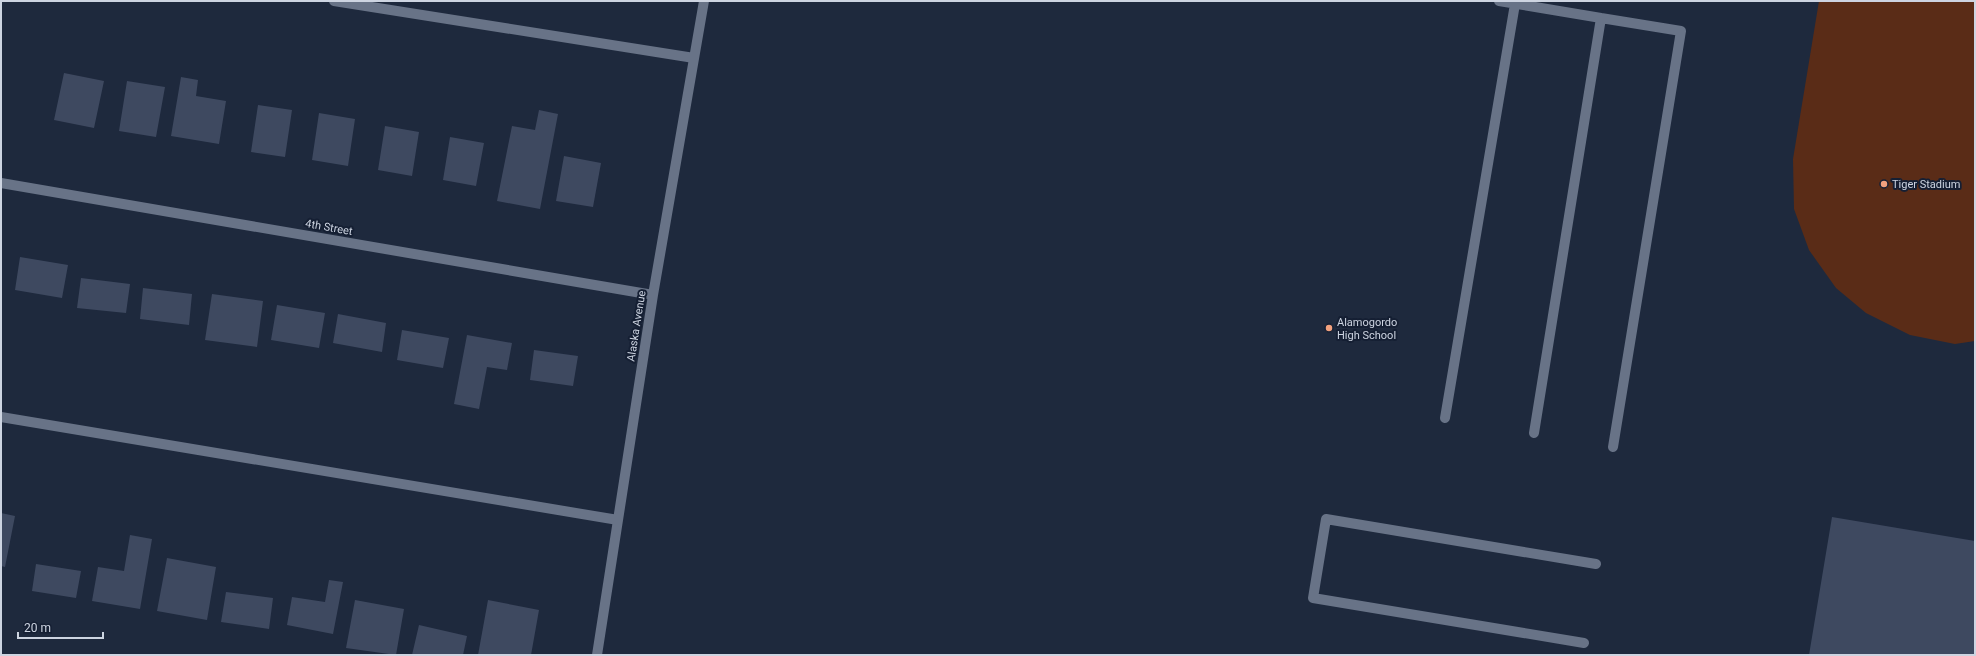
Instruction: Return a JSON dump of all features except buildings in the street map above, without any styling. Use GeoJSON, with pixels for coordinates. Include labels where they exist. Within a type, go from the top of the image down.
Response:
{"type":"FeatureCollection","features":[{"type":"Feature","properties":{"kind":"street"},"geometry":{"type":"LineString","coordinates":[[334,1],[694,58]]}},
{"type":"Feature","properties":{"kind":"street","name":"Alaska Avenue"},"geometry":{"type":"LineString","coordinates":[[597,655],[653,295],[704,1]]}},
{"type":"Feature","properties":{"kind":"street"},"geometry":{"type":"LineString","coordinates":[[1499,1],[1680,31],[1613,447]]}},
{"type":"Feature","properties":{"kind":"street"},"geometry":{"type":"LineString","coordinates":[[1445,418],[1515,4]]}},
{"type":"Feature","properties":{"kind":"street"},"geometry":{"type":"LineString","coordinates":[[1534,433],[1601,18]]}},
{"type":"Feature","properties":{"kind":"street","name":"4th Street"},"geometry":{"type":"LineString","coordinates":[[1,182],[653,295]]}},
{"type":"Feature","properties":{"kind":"street"},"geometry":{"type":"LineString","coordinates":[[1,416],[618,520]]}},
{"type":"Feature","properties":{"kind":"street"},"geometry":{"type":"LineString","coordinates":[[1584,643],[1313,598],[1326,519],[1596,564]]}},
{"type":"Feature","properties":{"kind":"shaded area","name":"Tiger Stadium"},"geometry":{"type":"Polygon","coordinates":[[[1819,1],[1975,1],[1975,341],[1955,344],[1910,335],[1866,313],[1836,288],[1809,250],[1794,209],[1793,159],[1819,1]]]}},
{"type":"Feature","properties":{"kind":"place","name":"Tiger Stadium"},"geometry":{"type":"Point","coordinates":[1884,184]}},
{"type":"Feature","properties":{"kind":"place","name":"Alamogordo High School"},"geometry":{"type":"Point","coordinates":[1329,328]}}]}
